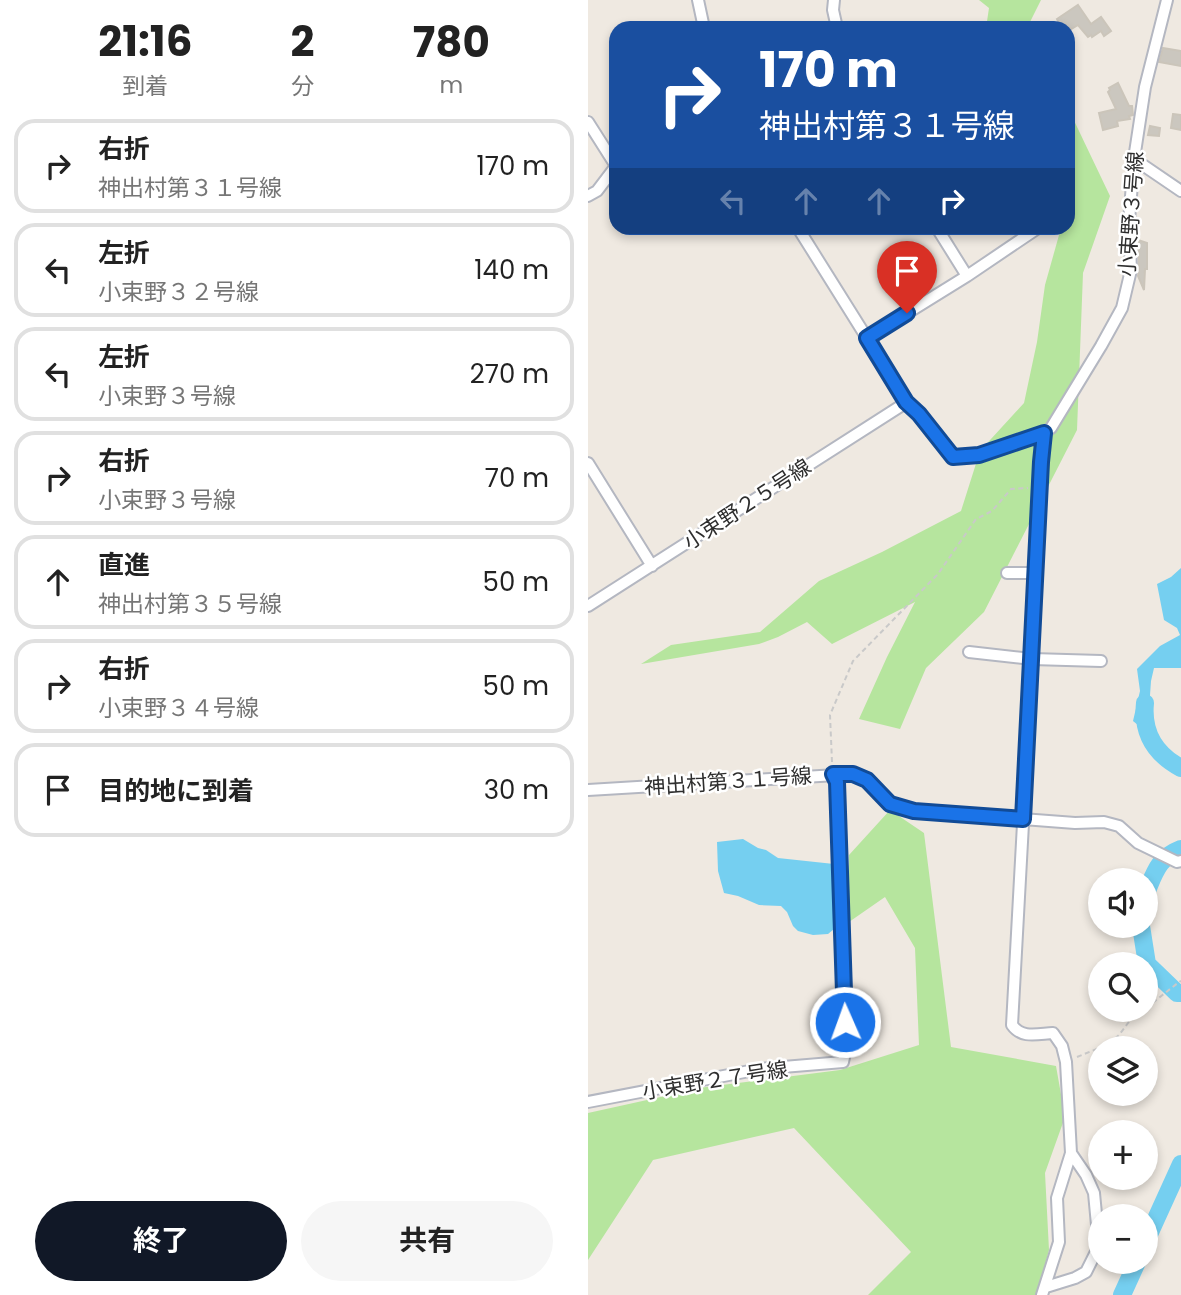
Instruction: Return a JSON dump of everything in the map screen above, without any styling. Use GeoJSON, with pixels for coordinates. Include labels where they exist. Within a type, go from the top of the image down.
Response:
{"type":"FeatureCollection","features":[{"type":"Feature","properties":{"kind":"street"},"geometry":{"type":"LineString","coordinates":[[698,0],[702,21]]}},
{"type":"Feature","properties":{"kind":"street"},"geometry":{"type":"LineString","coordinates":[[834,0],[835,21]]}},
{"type":"Feature","properties":{"kind":"street","name":"小束野３号線"},"geometry":{"type":"LineString","coordinates":[[1044,433],[1051,428],[1122,308],[1131,270],[1129,221],[1142,100],[1167,0]]}},
{"type":"Feature","properties":{"kind":"street"},"geometry":{"type":"LineString","coordinates":[[588,122],[609,155]]}},
{"type":"Feature","properties":{"kind":"street"},"geometry":{"type":"LineString","coordinates":[[1134,159],[1181,191]]}},
{"type":"Feature","properties":{"kind":"street"},"geometry":{"type":"LineString","coordinates":[[588,196],[597,191],[609,175]]}},
{"type":"Feature","properties":{"kind":"street"},"geometry":{"type":"LineString","coordinates":[[802,235],[906,402],[953,457],[979,455],[1044,433],[1012,1025],[1023,1035],[1053,1033],[1062,1046],[1066,1062],[1070,1153],[1057,1198],[1059,1242],[1044,1291]]}},
{"type":"Feature","properties":{"kind":"street"},"geometry":{"type":"LineString","coordinates":[[941,235],[967,276]]}},
{"type":"Feature","properties":{"kind":"street"},"geometry":{"type":"LineString","coordinates":[[867,338],[1028,235]]}},
{"type":"Feature","properties":{"kind":"street","name":"小束野２５号線"},"geometry":{"type":"LineString","coordinates":[[588,606],[906,402]]}},
{"type":"Feature","properties":{"kind":"street"},"geometry":{"type":"LineString","coordinates":[[588,463],[652,566]]}},
{"type":"Feature","properties":{"kind":"street"},"geometry":{"type":"LineString","coordinates":[[1007,573],[1035,573]]}},
{"type":"Feature","properties":{"kind":"street"},"geometry":{"type":"LineString","coordinates":[[968,652],[1032,659],[1101,661]]}},
{"type":"Feature","properties":{"kind":"street","name":"小束野２７号線"},"geometry":{"type":"LineString","coordinates":[[588,1102],[761,1069],[843,1062],[846,1048],[837,782],[833,774]]}},
{"type":"Feature","properties":{"kind":"street","name":"神出村第３１号線"},"geometry":{"type":"LineString","coordinates":[[588,790],[853,774],[867,780],[890,804],[914,811],[1075,824],[1104,822],[1119,826],[1138,843],[1179,862]]}},
{"type":"Feature","properties":{"kind":"street"},"geometry":{"type":"LineString","coordinates":[[1044,1291],[1086,1272],[1099,1246],[1094,1193],[1086,1175],[1070,1153]]}},
{"type":"Feature","properties":{"kind":"path"},"geometry":{"type":"LineString","coordinates":[[833,774],[830,715],[853,661],[938,575],[976,519],[992,511],[1012,489],[1040,487]]}},
{"type":"Feature","properties":{"kind":"path"},"geometry":{"type":"LineString","coordinates":[[1158,998],[1180,981]]}},
{"type":"Feature","properties":{"kind":"path"},"geometry":{"type":"LineString","coordinates":[[1066,1062],[1109,1044],[1129,1022]]}},
{"type":"Feature","properties":{"kind":"green space"},"geometry":{"type":"Polygon","coordinates":[[[979,0],[1041,0],[1030,21],[987,21],[989,8],[979,0]]]}},
{"type":"Feature","properties":{"kind":"green space"},"geometry":{"type":"Polygon","coordinates":[[[1075,123],[1110,196],[1083,273],[1077,430],[984,612],[926,668],[900,729],[859,719],[915,602],[832,644],[807,622],[759,644],[641,664],[671,645],[760,632],[819,581],[961,511],[980,451],[1024,403],[1037,342],[1045,285],[1059,235],[1075,235],[1075,123]]]}},
{"type":"Feature","properties":{"kind":"green space"},"geometry":{"type":"Polygon","coordinates":[[[890,810],[924,833],[951,1047],[1056,1066],[1065,1117],[1045,1173],[1049,1250],[1037,1295],[868,1295],[911,1252],[794,1128],[653,1160],[588,1260],[588,1113],[706,1087],[840,1070],[919,1045],[915,948],[885,897],[849,922],[849,855],[890,810]]]}},
{"type":"Feature","properties":{"kind":"water"},"geometry":{"type":"Polygon","coordinates":[[[1181,568],[1181,668],[1154,668],[1148,724],[1144,730],[1133,721],[1140,691],[1137,669],[1160,646],[1180,635],[1177,628],[1164,620],[1157,584],[1181,568]]]}},
{"type":"Feature","properties":{"kind":"water"},"geometry":{"type":"Polygon","coordinates":[[[743,839],[778,858],[834,864],[839,924],[828,934],[813,935],[798,931],[781,906],[759,905],[724,893],[718,871],[717,842],[743,839]]]}},
{"type":"Feature","properties":{"kind":"building"},"geometry":{"type":"Polygon","coordinates":[[[1078,5],[1091,24],[1101,17],[1111,31],[1104,36],[1101,31],[1088,37],[1078,25],[1075,27],[1075,21],[1057,19],[1078,5]]]}},
{"type":"Feature","properties":{"kind":"building"},"geometry":{"type":"Polygon","coordinates":[[[1163,48],[1181,51],[1181,66],[1159,62],[1163,48]]]}},
{"type":"Feature","properties":{"kind":"building"},"geometry":{"type":"Polygon","coordinates":[[[1118,83],[1129,106],[1132,106],[1133,115],[1129,116],[1130,119],[1117,121],[1118,126],[1103,130],[1099,113],[1116,109],[1108,92],[1109,88],[1118,83]]]}},
{"type":"Feature","properties":{"kind":"building"},"geometry":{"type":"Polygon","coordinates":[[[1173,114],[1181,115],[1181,130],[1171,128],[1173,114]]]}},
{"type":"Feature","properties":{"kind":"building"},"geometry":{"type":"Polygon","coordinates":[[[1150,126],[1160,128],[1159,136],[1148,135],[1150,126]]]}},
{"type":"Feature","properties":{"kind":"building"},"geometry":{"type":"Polygon","coordinates":[[[1138,240],[1147,243],[1144,290],[1138,276],[1138,240]]]}},
{"type":"Feature","properties":{"kind":"waterway"},"geometry":{"type":"LineString","coordinates":[[1145,703],[1146,724],[1152,741],[1164,756],[1181,768]]}},
{"type":"Feature","properties":{"kind":"waterway"},"geometry":{"type":"LineString","coordinates":[[1158,868],[1162,861],[1181,849]]}},
{"type":"Feature","properties":{"kind":"waterway"},"geometry":{"type":"LineString","coordinates":[[1143,938],[1147,964],[1177,993],[1181,993]]}},
{"type":"Feature","properties":{"kind":"waterway"},"geometry":{"type":"LineString","coordinates":[[1158,1215],[1181,1164]]}},
{"type":"Feature","properties":{"kind":"waterway"},"geometry":{"type":"LineString","coordinates":[[1122,1295],[1132,1274]]}},
{"type":"Feature","properties":{"kind":"route"},"geometry":{"type":"LineString","coordinates":[[845,1022],[837,782],[833,774],[853,774],[867,780],[890,804],[914,811],[1023,819],[1044,433],[979,455],[953,457],[906,402],[867,338],[907,313]]}}]}
